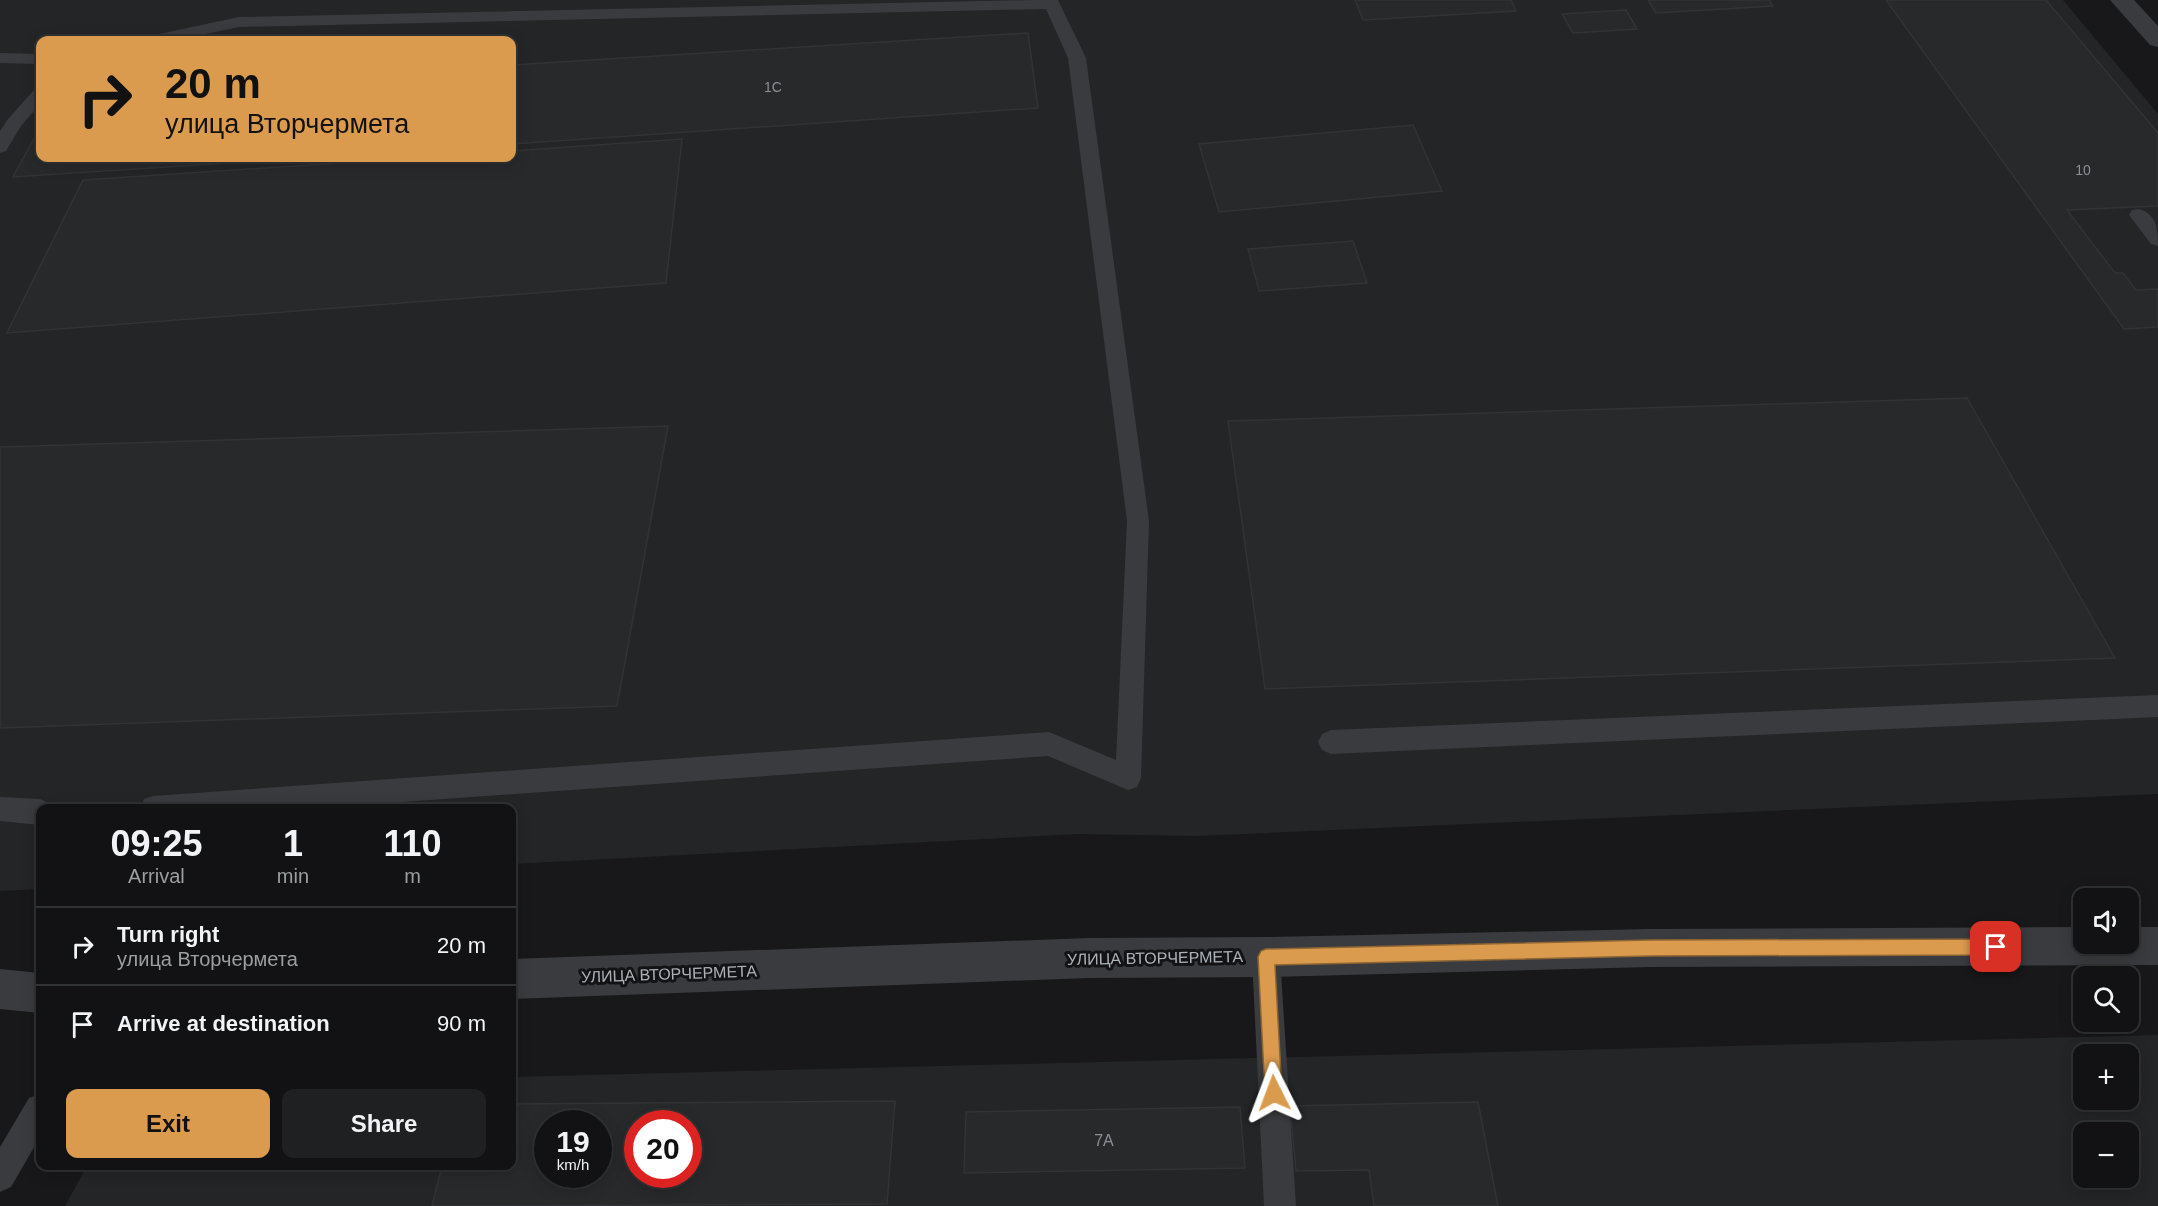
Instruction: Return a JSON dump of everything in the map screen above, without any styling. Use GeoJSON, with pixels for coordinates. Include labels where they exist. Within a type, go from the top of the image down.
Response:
{"type":"FeatureCollection","features":[{"type":"Feature","properties":{"kind":"street"},"geometry":{"type":"LineString","coordinates":[[2121,0],[2158,40]]}},
{"type":"Feature","properties":{"kind":"street","name":"УЛИЦА ВТОРЧЕРМЕТА"},"geometry":{"type":"LineString","coordinates":[[516,979],[1088,958],[1266,957],[1650,948],[2158,946]]}},
{"type":"Feature","properties":{"kind":"street"},"geometry":{"type":"LineString","coordinates":[[0,989],[36,993]]}},
{"type":"Feature","properties":{"kind":"lane"},"geometry":{"type":"LineString","coordinates":[[174,36],[239,22],[986,8],[1052,4],[1077,58],[1138,521],[1128,778],[1049,744],[209,804]]}},
{"type":"Feature","properties":{"kind":"lane"},"geometry":{"type":"LineString","coordinates":[[0,58],[36,59]]}},
{"type":"Feature","properties":{"kind":"lane"},"geometry":{"type":"LineString","coordinates":[[0,147],[14,123],[36,98]]}},
{"type":"Feature","properties":{"kind":"lane"},"geometry":{"type":"LineString","coordinates":[[2139,215],[2158,239]]}},
{"type":"Feature","properties":{"kind":"lane"},"geometry":{"type":"LineString","coordinates":[[1331,742],[2158,706]]}},
{"type":"Feature","properties":{"kind":"lane"},"geometry":{"type":"LineString","coordinates":[[0,809],[36,812]]}},
{"type":"Feature","properties":{"kind":"lane"},"geometry":{"type":"LineString","coordinates":[[1266,957],[1280,1206]]}},
{"type":"Feature","properties":{"kind":"lane"},"geometry":{"type":"LineString","coordinates":[[0,1176],[36,1116]]}},
{"type":"Feature","properties":{"kind":"shaded area"},"geometry":{"type":"Polygon","coordinates":[[[0,0],[2063,0],[2158,114],[2158,794],[1195,836],[1079,834],[516,864],[516,804],[36,804],[36,889],[0,891],[0,0]]]}},
{"type":"Feature","properties":{"kind":"shaded area"},"geometry":{"type":"Polygon","coordinates":[[[2158,1035],[2158,1206],[65,1206],[85,1170],[516,1170],[516,1077],[2158,1035]]]}},
{"type":"Feature","properties":{"kind":"building"},"geometry":{"type":"Polygon","coordinates":[[[1355,0],[1511,0],[1516,11],[1363,20],[1355,0]]]}},
{"type":"Feature","properties":{"kind":"building"},"geometry":{"type":"Polygon","coordinates":[[[1648,0],[1769,0],[1773,6],[1656,13],[1648,0]]]}},
{"type":"Feature","properties":{"kind":"building"},"geometry":{"type":"Polygon","coordinates":[[[1886,0],[2046,0],[2158,133],[2158,206],[2067,210],[2115,273],[2123,273],[2136,290],[2158,289],[2158,327],[2124,329],[1886,0]]]}},
{"type":"Feature","properties":{"kind":"building"},"geometry":{"type":"Polygon","coordinates":[[[1626,10],[1637,29],[1573,33],[1562,14],[1626,10]]]}},
{"type":"Feature","properties":{"kind":"building"},"geometry":{"type":"Polygon","coordinates":[[[1028,33],[1038,108],[516,144],[516,65],[1028,33]]]}},
{"type":"Feature","properties":{"kind":"building"},"geometry":{"type":"Polygon","coordinates":[[[1413,125],[1442,191],[1219,212],[1199,144],[1413,125]]]}},
{"type":"Feature","properties":{"kind":"building"},"geometry":{"type":"Polygon","coordinates":[[[36,134],[36,162],[243,162],[13,177],[36,134]]]}},
{"type":"Feature","properties":{"kind":"building"},"geometry":{"type":"Polygon","coordinates":[[[682,139],[666,283],[7,333],[83,180],[356,162],[516,162],[516,151],[682,139]]]}},
{"type":"Feature","properties":{"kind":"building"},"geometry":{"type":"Polygon","coordinates":[[[1353,241],[1367,283],[1259,291],[1248,249],[1353,241]]]}},
{"type":"Feature","properties":{"kind":"building"},"geometry":{"type":"Polygon","coordinates":[[[1967,398],[2115,658],[1265,689],[1228,421],[1967,398]]]}},
{"type":"Feature","properties":{"kind":"building"},"geometry":{"type":"Polygon","coordinates":[[[668,426],[617,706],[0,728],[0,447],[668,426]]]}},
{"type":"Feature","properties":{"kind":"building"},"geometry":{"type":"Polygon","coordinates":[[[895,1101],[887,1204],[432,1206],[441,1170],[516,1170],[516,1104],[895,1101]]]}},
{"type":"Feature","properties":{"kind":"building"},"geometry":{"type":"Polygon","coordinates":[[[1478,1102],[1498,1206],[1374,1206],[1369,1170],[1296,1171],[1290,1106],[1478,1102]]]}},
{"type":"Feature","properties":{"kind":"building"},"geometry":{"type":"Polygon","coordinates":[[[1240,1107],[1245,1168],[964,1173],[966,1112],[1240,1107]]]}},
{"type":"Feature","properties":{"kind":"route"},"geometry":{"type":"LineString","coordinates":[[1274,1093],[1266,957],[1650,948],[1996,947]]}}]}
